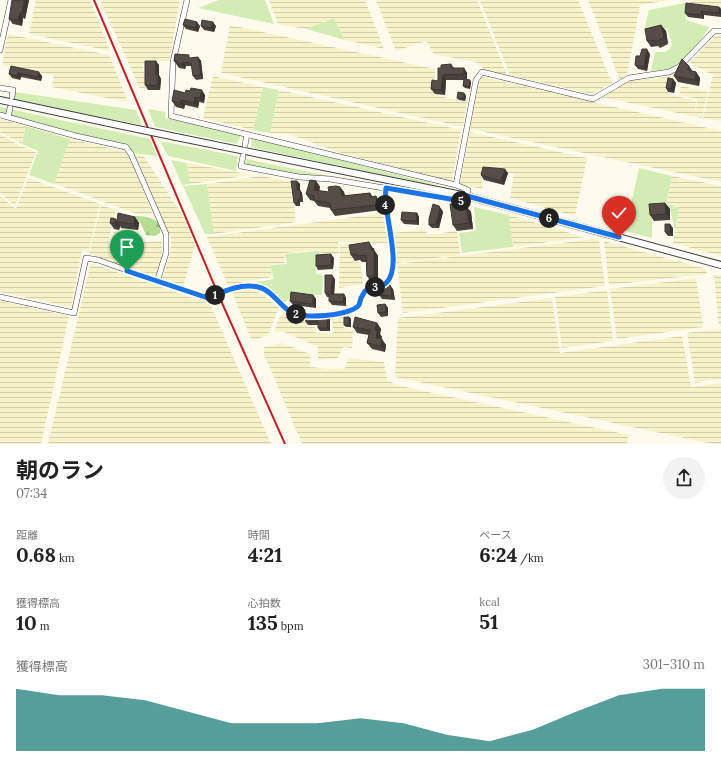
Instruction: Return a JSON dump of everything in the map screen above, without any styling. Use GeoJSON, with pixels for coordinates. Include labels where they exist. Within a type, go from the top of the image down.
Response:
{"type":"FeatureCollection","features":[{"type":"Feature","properties":{"kind":"street"},"geometry":{"type":"LineString","coordinates":[[0,50],[11,0]]}},
{"type":"Feature","properties":{"kind":"street"},"geometry":{"type":"LineString","coordinates":[[187,0],[173,62],[171,116],[456,185],[468,190],[467,196],[462,201],[386,188],[299,177],[241,166],[243,156]]}},
{"type":"Feature","properties":{"kind":"street"},"geometry":{"type":"LineString","coordinates":[[456,185],[476,80],[482,72],[593,99],[629,78],[669,72],[679,67],[714,31],[721,30]]}},
{"type":"Feature","properties":{"kind":"street"},"geometry":{"type":"LineString","coordinates":[[0,88],[13,90],[12,97]]}},
{"type":"Feature","properties":{"kind":"street"},"geometry":{"type":"LineString","coordinates":[[0,100],[467,196],[721,264]]}},
{"type":"Feature","properties":{"kind":"street"},"geometry":{"type":"LineString","coordinates":[[8,117],[10,108]]}},
{"type":"Feature","properties":{"kind":"street"},"geometry":{"type":"LineString","coordinates":[[0,115],[126,147],[166,234],[166,254],[157,282]]}},
{"type":"Feature","properties":{"kind":"street"},"geometry":{"type":"LineString","coordinates":[[245,145],[247,134]]}},
{"type":"Feature","properties":{"kind":"street"},"geometry":{"type":"LineString","coordinates":[[0,297],[74,313],[86,258],[98,260],[157,282],[208,298],[228,290],[259,287],[264,289],[289,311],[302,315],[339,314],[353,311],[359,305],[365,291],[382,286],[387,282],[393,268],[385,204],[386,188]]}},
{"type":"Feature","properties":{"kind":"shaded area"},"geometry":{"type":"Polygon","coordinates":[[[36,0],[90,0],[110,51],[29,34],[36,0]]]}},
{"type":"Feature","properties":{"kind":"shaded area"},"geometry":{"type":"Polygon","coordinates":[[[100,0],[180,0],[169,61],[147,62],[142,65],[147,87],[140,89],[100,0]]]}},
{"type":"Feature","properties":{"kind":"shaded area"},"geometry":{"type":"Polygon","coordinates":[[[269,0],[365,0],[384,49],[345,40],[334,18],[306,29],[278,24],[269,0]]]}},
{"type":"Feature","properties":{"kind":"shaded area"},"geometry":{"type":"Polygon","coordinates":[[[376,0],[477,0],[507,75],[485,71],[479,63],[434,54],[426,41],[396,51],[376,0]]]}},
{"type":"Feature","properties":{"kind":"shaded area"},"geometry":{"type":"Polygon","coordinates":[[[480,0],[578,0],[612,83],[591,94],[510,75],[480,0]]]}},
{"type":"Feature","properties":{"kind":"shaded area"},"geometry":{"type":"Polygon","coordinates":[[[588,0],[670,0],[640,5],[627,75],[620,80],[588,0]]]}},
{"type":"Feature","properties":{"kind":"shaded area"},"geometry":{"type":"Polygon","coordinates":[[[691,0],[721,0],[721,8],[690,4],[691,0]]]}},
{"type":"Feature","properties":{"kind":"shaded area"},"geometry":{"type":"Polygon","coordinates":[[[230,25],[435,69],[434,95],[467,102],[463,127],[221,73],[230,25]]]}},
{"type":"Feature","properties":{"kind":"shaded area"},"geometry":{"type":"Polygon","coordinates":[[[8,34],[109,55],[128,102],[51,87],[54,75],[2,65],[8,34]]]}},
{"type":"Feature","properties":{"kind":"shaded area"},"geometry":{"type":"Polygon","coordinates":[[[717,35],[721,35],[721,121],[703,118],[713,75],[690,62],[717,35]]]}},
{"type":"Feature","properties":{"kind":"shaded area"},"geometry":{"type":"Polygon","coordinates":[[[213,76],[263,87],[253,130],[203,118],[213,76]]]}},
{"type":"Feature","properties":{"kind":"shaded area"},"geometry":{"type":"Polygon","coordinates":[[[483,77],[721,131],[721,182],[470,129],[479,83],[483,77]]]}},
{"type":"Feature","properties":{"kind":"shaded area"},"geometry":{"type":"Polygon","coordinates":[[[670,77],[668,94],[696,101],[694,116],[698,99],[679,95],[681,86],[708,91],[702,118],[601,97],[631,80],[670,77]]]}},
{"type":"Feature","properties":{"kind":"shaded area"},"geometry":{"type":"Polygon","coordinates":[[[279,90],[461,130],[452,181],[341,153],[285,133],[270,133],[279,90]]]}},
{"type":"Feature","properties":{"kind":"shaded area"},"geometry":{"type":"Polygon","coordinates":[[[0,119],[26,126],[22,144],[0,132],[0,119]]]}},
{"type":"Feature","properties":{"kind":"shaded area"},"geometry":{"type":"Polygon","coordinates":[[[470,132],[587,158],[575,216],[510,198],[514,174],[483,168],[482,189],[460,184],[470,132]]]}},
{"type":"Feature","properties":{"kind":"shaded area"},"geometry":{"type":"Polygon","coordinates":[[[0,134],[19,145],[36,152],[15,206],[0,193],[0,134]]]}},
{"type":"Feature","properties":{"kind":"shaded area"},"geometry":{"type":"Polygon","coordinates":[[[70,139],[127,152],[153,214],[147,215],[134,213],[53,183],[70,139]]]}},
{"type":"Feature","properties":{"kind":"shaded area"},"geometry":{"type":"Polygon","coordinates":[[[134,153],[143,155],[183,216],[195,245],[183,287],[162,279],[170,254],[171,239],[134,153]]]}},
{"type":"Feature","properties":{"kind":"shaded area"},"geometry":{"type":"Polygon","coordinates":[[[187,163],[252,175],[190,184],[187,163]]]}},
{"type":"Feature","properties":{"kind":"shaded area"},"geometry":{"type":"Polygon","coordinates":[[[261,176],[290,181],[296,222],[214,234],[207,184],[261,176]]]}},
{"type":"Feature","properties":{"kind":"shaded area"},"geometry":{"type":"Polygon","coordinates":[[[672,176],[721,186],[721,256],[673,243],[679,208],[666,204],[672,176]]]}},
{"type":"Feature","properties":{"kind":"shaded area"},"geometry":{"type":"Polygon","coordinates":[[[28,178],[100,204],[89,250],[82,250],[71,307],[0,292],[0,196],[16,209],[28,178]]]}},
{"type":"Feature","properties":{"kind":"shaded area"},"geometry":{"type":"Polygon","coordinates":[[[101,205],[116,210],[108,242],[125,254],[140,256],[141,242],[162,241],[162,258],[155,278],[89,254],[101,205]]]}},
{"type":"Feature","properties":{"kind":"shaded area"},"geometry":{"type":"Polygon","coordinates":[[[383,213],[388,243],[338,242],[339,254],[321,255],[320,250],[284,253],[285,263],[270,264],[272,277],[228,285],[207,237],[383,213]]]}},
{"type":"Feature","properties":{"kind":"shaded area"},"geometry":{"type":"Polygon","coordinates":[[[509,215],[584,237],[513,247],[509,215]]]}},
{"type":"Feature","properties":{"kind":"shaded area"},"geometry":{"type":"Polygon","coordinates":[[[426,229],[427,235],[457,231],[460,255],[396,263],[392,233],[426,229]]]}},
{"type":"Feature","properties":{"kind":"shaded area"},"geometry":{"type":"Polygon","coordinates":[[[114,232],[134,236],[134,240],[137,241],[139,253],[129,253],[111,241],[114,232]]]}},
{"type":"Feature","properties":{"kind":"shaded area"},"geometry":{"type":"Polygon","coordinates":[[[593,239],[599,240],[605,286],[403,313],[397,264],[593,239]]]}},
{"type":"Feature","properties":{"kind":"shaded area"},"geometry":{"type":"Polygon","coordinates":[[[604,241],[706,269],[707,274],[609,285],[604,241]]]}},
{"type":"Feature","properties":{"kind":"shaded area"},"geometry":{"type":"Polygon","coordinates":[[[366,244],[350,250],[354,263],[359,261],[363,284],[339,288],[340,245],[366,244]]]}},
{"type":"Feature","properties":{"kind":"shaded area"},"geometry":{"type":"Polygon","coordinates":[[[91,263],[207,303],[211,306],[271,444],[48,444],[91,263]]]}},
{"type":"Feature","properties":{"kind":"shaded area"},"geometry":{"type":"Polygon","coordinates":[[[714,275],[721,275],[721,326],[719,326],[714,275]]]}},
{"type":"Feature","properties":{"kind":"shaded area"},"geometry":{"type":"Polygon","coordinates":[[[696,278],[703,327],[617,339],[610,289],[696,278]]]}},
{"type":"Feature","properties":{"kind":"shaded area"},"geometry":{"type":"Polygon","coordinates":[[[249,290],[258,292],[279,307],[268,335],[252,341],[232,292],[249,290]]]}},
{"type":"Feature","properties":{"kind":"shaded area"},"geometry":{"type":"Polygon","coordinates":[[[607,290],[613,341],[562,348],[555,297],[607,290]]]}},
{"type":"Feature","properties":{"kind":"shaded area"},"geometry":{"type":"Polygon","coordinates":[[[552,298],[560,353],[682,336],[691,387],[721,383],[721,444],[713,444],[395,377],[398,318],[552,298]]]}},
{"type":"Feature","properties":{"kind":"shaded area"},"geometry":{"type":"Polygon","coordinates":[[[0,301],[69,316],[41,444],[0,444],[0,301]]]}},
{"type":"Feature","properties":{"kind":"shaded area"},"geometry":{"type":"Polygon","coordinates":[[[285,311],[293,316],[306,319],[307,327],[315,327],[316,333],[333,333],[332,317],[344,316],[344,328],[353,329],[352,348],[343,347],[338,358],[318,360],[318,347],[284,332],[274,332],[279,318],[285,311]]]}},
{"type":"Feature","properties":{"kind":"shaded area"},"geometry":{"type":"Polygon","coordinates":[[[721,329],[721,379],[695,383],[687,333],[721,329]]]}},
{"type":"Feature","properties":{"kind":"shaded area"},"geometry":{"type":"Polygon","coordinates":[[[281,343],[310,354],[310,367],[330,369],[345,368],[348,358],[384,362],[387,380],[396,385],[629,435],[627,444],[302,444],[264,354],[264,347],[281,343]]]}},
{"type":"Feature","properties":{"kind":"green space"},"geometry":{"type":"Polygon","coordinates":[[[219,0],[265,0],[274,24],[198,8],[219,0]]]}},
{"type":"Feature","properties":{"kind":"green space"},"geometry":{"type":"Polygon","coordinates":[[[685,3],[686,20],[709,27],[697,44],[681,61],[670,68],[651,71],[655,52],[665,52],[670,49],[672,44],[667,28],[644,30],[649,10],[685,3]]]}},
{"type":"Feature","properties":{"kind":"green space"},"geometry":{"type":"Polygon","coordinates":[[[334,18],[345,40],[306,29],[334,18]]]}},
{"type":"Feature","properties":{"kind":"green space"},"geometry":{"type":"Polygon","coordinates":[[[263,87],[279,90],[270,133],[253,130],[263,87]]]}},
{"type":"Feature","properties":{"kind":"green space"},"geometry":{"type":"Polygon","coordinates":[[[15,92],[136,110],[142,125],[13,100],[15,92]]]}},
{"type":"Feature","properties":{"kind":"green space"},"geometry":{"type":"Polygon","coordinates":[[[0,107],[150,139],[157,156],[134,153],[129,147],[0,113],[0,107]]]}},
{"type":"Feature","properties":{"kind":"green space"},"geometry":{"type":"Polygon","coordinates":[[[148,109],[166,112],[165,118],[241,135],[237,144],[155,127],[148,109]]]}},
{"type":"Feature","properties":{"kind":"green space"},"geometry":{"type":"Polygon","coordinates":[[[26,126],[70,139],[54,184],[29,175],[38,151],[22,144],[26,126]]]}},
{"type":"Feature","properties":{"kind":"green space"},"geometry":{"type":"Polygon","coordinates":[[[252,138],[439,185],[420,183],[251,147],[252,138]]]}},
{"type":"Feature","properties":{"kind":"green space"},"geometry":{"type":"Polygon","coordinates":[[[160,141],[238,156],[236,171],[168,156],[160,141]]]}},
{"type":"Feature","properties":{"kind":"green space"},"geometry":{"type":"Polygon","coordinates":[[[246,159],[329,176],[297,175],[245,165],[246,159]]]}},
{"type":"Feature","properties":{"kind":"green space"},"geometry":{"type":"Polygon","coordinates":[[[171,160],[187,163],[190,184],[182,185],[171,160]]]}},
{"type":"Feature","properties":{"kind":"green space"},"geometry":{"type":"Polygon","coordinates":[[[639,168],[672,176],[666,204],[679,208],[675,231],[670,208],[652,210],[652,238],[625,231],[639,168]]]}},
{"type":"Feature","properties":{"kind":"green space"},"geometry":{"type":"Polygon","coordinates":[[[207,184],[214,234],[205,234],[183,186],[207,184]]]}},
{"type":"Feature","properties":{"kind":"green space"},"geometry":{"type":"Polygon","coordinates":[[[474,207],[509,215],[513,247],[462,253],[459,233],[476,231],[474,207]]]}},
{"type":"Feature","properties":{"kind":"green space"},"geometry":{"type":"Polygon","coordinates":[[[132,216],[143,216],[154,219],[160,224],[160,233],[155,236],[146,235],[140,222],[131,218],[132,216]]]}},
{"type":"Feature","properties":{"kind":"green space"},"geometry":{"type":"Polygon","coordinates":[[[319,251],[319,256],[316,257],[316,274],[323,275],[322,295],[291,295],[285,303],[256,282],[274,279],[270,265],[287,264],[285,254],[319,251]]]}},
{"type":"Feature","properties":{"kind":"building"},"geometry":{"type":"Polygon","coordinates":[[[12,0],[24,0],[22,13],[20,13],[18,20],[9,19],[12,0]]]}},
{"type":"Feature","properties":{"kind":"building"},"geometry":{"type":"Polygon","coordinates":[[[686,3],[719,7],[719,13],[701,11],[701,15],[685,13],[686,3]]]}},
{"type":"Feature","properties":{"kind":"building"},"geometry":{"type":"Polygon","coordinates":[[[185,19],[197,22],[195,28],[183,25],[185,19]]]}},
{"type":"Feature","properties":{"kind":"building"},"geometry":{"type":"Polygon","coordinates":[[[202,20],[213,22],[211,28],[201,26],[202,20]]]}},
{"type":"Feature","properties":{"kind":"building"},"geometry":{"type":"Polygon","coordinates":[[[661,25],[664,38],[655,42],[655,40],[647,41],[645,29],[661,25]]]}},
{"type":"Feature","properties":{"kind":"building"},"geometry":{"type":"Polygon","coordinates":[[[642,49],[647,49],[644,67],[635,65],[636,56],[640,56],[642,49]]]}},
{"type":"Feature","properties":{"kind":"building"},"geometry":{"type":"Polygon","coordinates":[[[175,54],[189,55],[189,58],[198,57],[201,75],[193,76],[191,63],[183,62],[182,64],[177,64],[177,61],[174,61],[175,54]]]}},
{"type":"Feature","properties":{"kind":"building"},"geometry":{"type":"Polygon","coordinates":[[[682,59],[689,66],[688,70],[696,72],[695,80],[674,76],[682,59]]]}},
{"type":"Feature","properties":{"kind":"building"},"geometry":{"type":"Polygon","coordinates":[[[145,61],[156,61],[158,86],[145,85],[145,61]]]}},
{"type":"Feature","properties":{"kind":"building"},"geometry":{"type":"Polygon","coordinates":[[[451,64],[451,68],[464,68],[464,74],[443,75],[441,90],[431,89],[432,80],[438,81],[438,68],[441,68],[441,65],[451,64]]]}},
{"type":"Feature","properties":{"kind":"building"},"geometry":{"type":"Polygon","coordinates":[[[11,66],[39,72],[38,77],[18,73],[17,76],[9,74],[11,66]]]}},
{"type":"Feature","properties":{"kind":"building"},"geometry":{"type":"Polygon","coordinates":[[[668,78],[673,79],[671,89],[666,88],[668,78]]]}},
{"type":"Feature","properties":{"kind":"building"},"geometry":{"type":"Polygon","coordinates":[[[464,79],[470,80],[469,87],[463,86],[464,79]]]}},
{"type":"Feature","properties":{"kind":"building"},"geometry":{"type":"Polygon","coordinates":[[[191,88],[202,90],[200,98],[195,97],[194,103],[181,100],[180,103],[172,101],[174,90],[185,93],[186,90],[190,91],[191,88]]]}},
{"type":"Feature","properties":{"kind":"building"},"geometry":{"type":"Polygon","coordinates":[[[458,92],[464,93],[464,99],[457,98],[458,92]]]}},
{"type":"Feature","properties":{"kind":"building"},"geometry":{"type":"Polygon","coordinates":[[[483,167],[505,169],[501,181],[481,175],[483,167]]]}},
{"type":"Feature","properties":{"kind":"building"},"geometry":{"type":"Polygon","coordinates":[[[310,180],[316,181],[314,190],[329,192],[328,187],[336,186],[340,187],[342,196],[370,193],[370,197],[376,196],[377,205],[331,210],[330,203],[314,200],[314,196],[306,194],[310,180]]]}},
{"type":"Feature","properties":{"kind":"building"},"geometry":{"type":"Polygon","coordinates":[[[291,181],[297,181],[297,190],[300,190],[301,198],[298,199],[298,203],[294,203],[291,181]]]}},
{"type":"Feature","properties":{"kind":"building"},"geometry":{"type":"Polygon","coordinates":[[[458,203],[459,207],[466,206],[469,223],[453,225],[450,204],[458,203]]]}},
{"type":"Feature","properties":{"kind":"building"},"geometry":{"type":"Polygon","coordinates":[[[665,203],[666,214],[650,215],[649,204],[665,203]]]}},
{"type":"Feature","properties":{"kind":"building"},"geometry":{"type":"Polygon","coordinates":[[[433,204],[439,206],[440,209],[436,224],[429,225],[429,219],[433,204]]]}},
{"type":"Feature","properties":{"kind":"building"},"geometry":{"type":"Polygon","coordinates":[[[402,212],[417,213],[416,221],[401,220],[402,212]]]}},
{"type":"Feature","properties":{"kind":"building"},"geometry":{"type":"Polygon","coordinates":[[[118,213],[135,217],[134,224],[117,222],[118,213]]]}},
{"type":"Feature","properties":{"kind":"building"},"geometry":{"type":"Polygon","coordinates":[[[111,218],[116,219],[115,224],[110,223],[111,218]]]}},
{"type":"Feature","properties":{"kind":"building"},"geometry":{"type":"Polygon","coordinates":[[[665,224],[670,224],[670,232],[665,232],[665,224]]]}},
{"type":"Feature","properties":{"kind":"building"},"geometry":{"type":"Polygon","coordinates":[[[369,242],[371,250],[374,250],[374,276],[367,276],[366,255],[351,255],[349,245],[369,242]]]}},
{"type":"Feature","properties":{"kind":"building"},"geometry":{"type":"Polygon","coordinates":[[[331,254],[331,265],[316,266],[316,255],[331,254]]]}},
{"type":"Feature","properties":{"kind":"building"},"geometry":{"type":"Polygon","coordinates":[[[325,275],[332,275],[331,294],[344,294],[343,302],[329,301],[329,294],[325,293],[325,275]]]}},
{"type":"Feature","properties":{"kind":"building"},"geometry":{"type":"Polygon","coordinates":[[[390,285],[392,296],[379,295],[378,287],[390,285]]]}},
{"type":"Feature","properties":{"kind":"building"},"geometry":{"type":"Polygon","coordinates":[[[291,292],[313,295],[313,304],[290,301],[291,292]]]}},
{"type":"Feature","properties":{"kind":"building"},"geometry":{"type":"Polygon","coordinates":[[[385,304],[386,312],[378,313],[377,305],[385,304]]]}},
{"type":"Feature","properties":{"kind":"building"},"geometry":{"type":"Polygon","coordinates":[[[327,315],[327,328],[318,328],[318,321],[306,322],[305,316],[327,315]]]}},
{"type":"Feature","properties":{"kind":"building"},"geometry":{"type":"Polygon","coordinates":[[[344,317],[349,317],[349,325],[344,325],[344,317]]]}},
{"type":"Feature","properties":{"kind":"building"},"geometry":{"type":"Polygon","coordinates":[[[355,317],[377,323],[375,330],[377,331],[376,338],[382,339],[381,346],[367,343],[370,330],[353,327],[355,317]]]}},
{"type":"Feature","properties":{"kind":"railway"},"geometry":{"type":"LineString","coordinates":[[94,0],[218,294],[285,444]]}},
{"type":"Feature","properties":{"kind":"route"},"geometry":{"type":"LineString","coordinates":[[127,271],[208,298],[228,290],[251,286],[259,287],[264,289],[294,314],[313,316],[339,314],[353,311],[359,305],[362,294],[365,291],[382,286],[391,276],[393,261],[385,204],[386,188],[462,201],[467,196],[619,237]]}}]}
